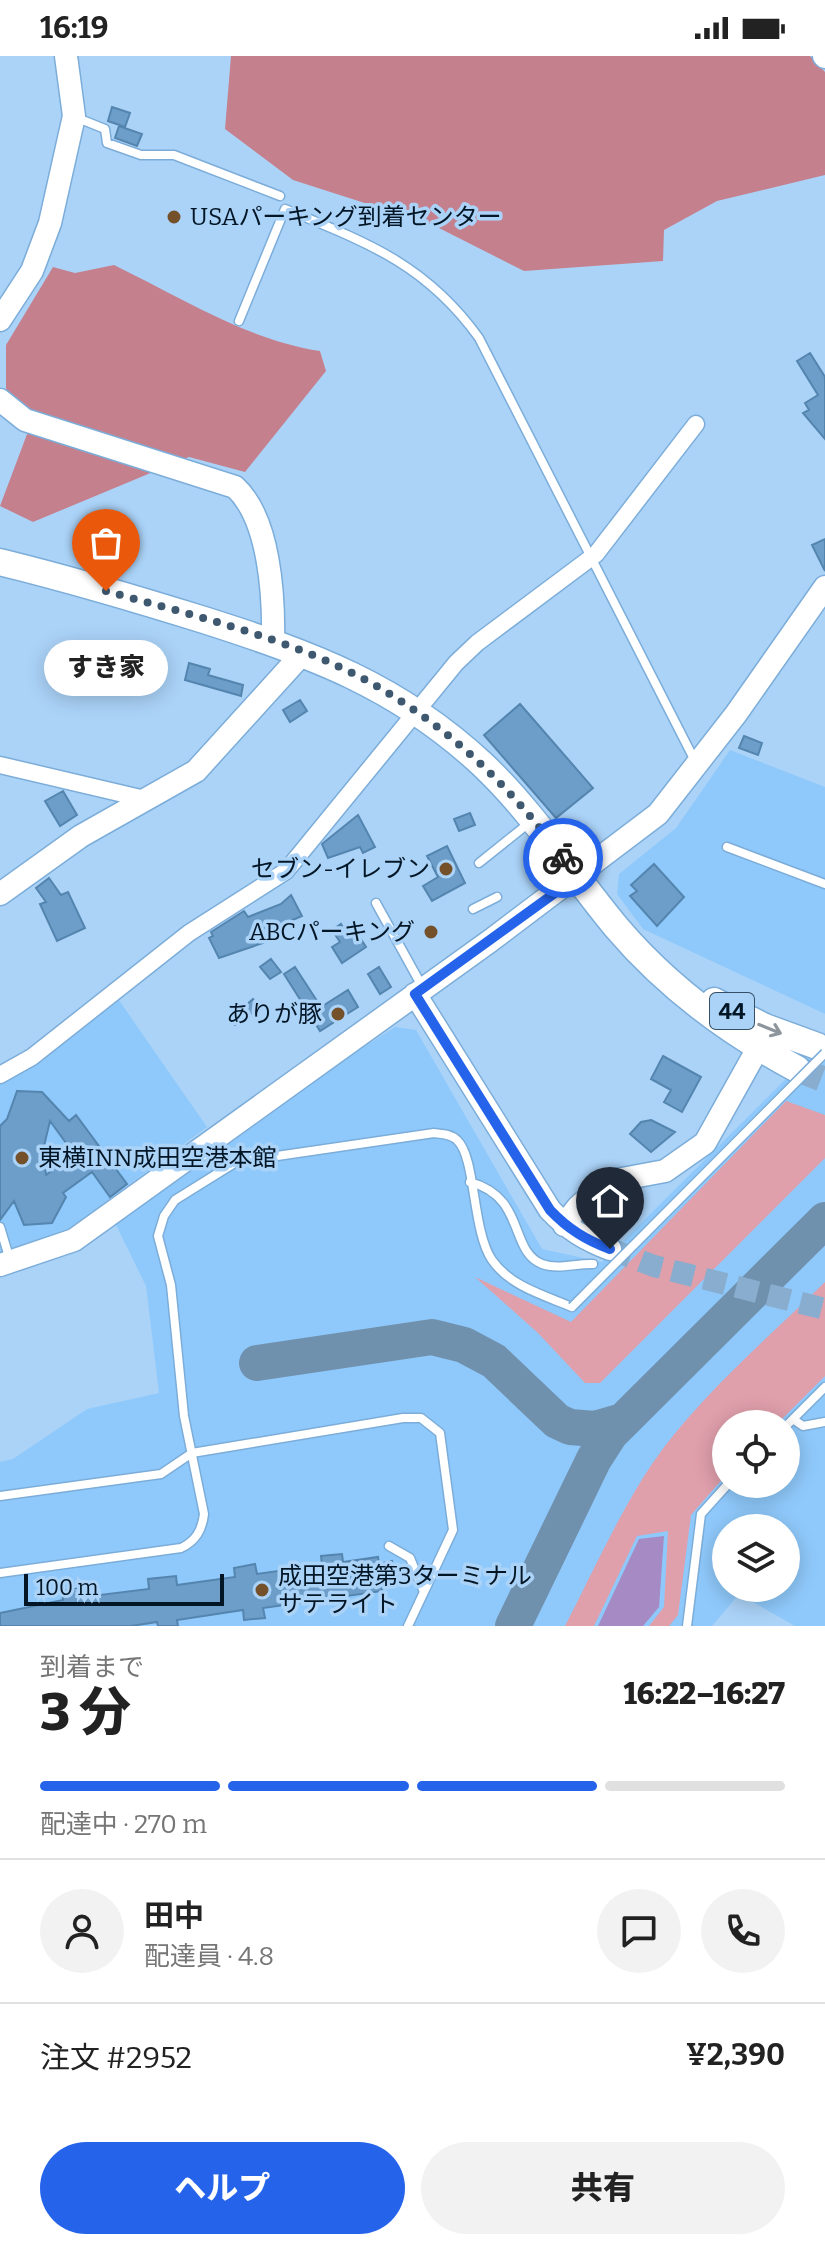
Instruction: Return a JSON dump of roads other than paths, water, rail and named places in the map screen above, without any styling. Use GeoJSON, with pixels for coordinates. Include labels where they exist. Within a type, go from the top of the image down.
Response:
{"type":"FeatureCollection","features":[{"type":"Feature","properties":{"kind":"main road","name":"44"},"geometry":{"type":"LineString","coordinates":[[0,562],[158,605],[273,642],[370,682],[416,710],[481,764],[532,820],[618,929],[689,1002],[758,1048],[797,1069]]}},
{"type":"Feature","properties":{"kind":"main road","name":"44"},"geometry":{"type":"LineString","coordinates":[[653,964],[765,1027],[821,1050]]}},
{"type":"Feature","properties":{"kind":"street"},"geometry":{"type":"LineString","coordinates":[[0,320],[32,271],[50,223],[74,116],[66,56]]}},
{"type":"Feature","properties":{"kind":"street"},"geometry":{"type":"LineString","coordinates":[[10,413],[235,487],[247,498],[261,529],[272,602],[273,642]]}},
{"type":"Feature","properties":{"kind":"street"},"geometry":{"type":"LineString","coordinates":[[0,1075],[32,1057],[189,933],[286,871],[416,710],[477,643],[593,556],[696,424]]}},
{"type":"Feature","properties":{"kind":"street"},"geometry":{"type":"LineString","coordinates":[[5,1263],[74,1240],[420,992],[488,937],[577,877],[670,802],[825,587]]}},
{"type":"Feature","properties":{"kind":"street"},"geometry":{"type":"LineString","coordinates":[[0,894],[81,836],[196,771],[303,653]]}},
{"type":"Feature","properties":{"kind":"street"},"geometry":{"type":"LineString","coordinates":[[0,765],[149,800]]}},
{"type":"Feature","properties":{"kind":"street"},"geometry":{"type":"LineString","coordinates":[[420,992],[550,1210],[564,1225],[587,1240],[610,1249]]}},
{"type":"Feature","properties":{"kind":"street"},"geometry":{"type":"LineString","coordinates":[[564,1225],[578,1207],[606,1182],[665,1171],[705,1143],[758,1048]]}},
{"type":"Feature","properties":{"kind":"lane"},"geometry":{"type":"LineString","coordinates":[[74,116],[105,129],[107,143],[141,155],[174,155],[280,196]]}},
{"type":"Feature","properties":{"kind":"lane"},"geometry":{"type":"LineString","coordinates":[[239,321],[285,209],[357,238],[415,269],[457,308],[479,338],[692,755]]}},
{"type":"Feature","properties":{"kind":"lane"},"geometry":{"type":"LineString","coordinates":[[479,863],[532,820]]}},
{"type":"Feature","properties":{"kind":"lane"},"geometry":{"type":"LineString","coordinates":[[727,847],[825,884]]}},
{"type":"Feature","properties":{"kind":"lane"},"geometry":{"type":"LineString","coordinates":[[473,909],[497,897]]}},
{"type":"Feature","properties":{"kind":"lane"},"geometry":{"type":"LineString","coordinates":[[376,903],[420,992]]}},
{"type":"Feature","properties":{"kind":"lane"},"geometry":{"type":"LineString","coordinates":[[0,1573],[188,1545],[202,1527],[204,1514],[174,1342],[171,1285],[158,1236],[164,1216],[175,1200],[236,1162],[434,1133],[448,1134],[458,1140],[481,1240],[492,1260],[509,1279],[572,1307],[821,1050]]}},
{"type":"Feature","properties":{"kind":"lane"},"geometry":{"type":"LineString","coordinates":[[470,1182],[492,1188],[505,1201],[531,1256],[542,1264],[593,1264]]}},
{"type":"Feature","properties":{"kind":"lane"},"geometry":{"type":"LineString","coordinates":[[0,1227],[5,1263]]}},
{"type":"Feature","properties":{"kind":"lane"},"geometry":{"type":"LineString","coordinates":[[800,1413],[825,1387]]}},
{"type":"Feature","properties":{"kind":"lane"},"geometry":{"type":"LineString","coordinates":[[0,1496],[161,1474],[192,1453],[403,1418],[421,1418],[433,1424],[442,1443],[454,1519],[450,1540],[408,1626]]}},
{"type":"Feature","properties":{"kind":"lane"},"geometry":{"type":"LineString","coordinates":[[800,1425],[825,1422]]}},
{"type":"Feature","properties":{"kind":"lane"},"geometry":{"type":"LineString","coordinates":[[687,1626],[701,1514],[715,1498]]}},
{"type":"Feature","properties":{"kind":"lane"},"geometry":{"type":"LineString","coordinates":[[389,1546],[410,1558],[424,1592]]}},
{"type":"Feature","properties":{"kind":"tunnel"},"geometry":{"type":"LineString","coordinates":[[797,1069],[825,1080]]}},
{"type":"Feature","properties":{"kind":"tunnel"},"geometry":{"type":"LineString","coordinates":[[610,1249],[654,1266],[825,1309]]}},
{"type":"Feature","properties":{"kind":"place","name":"USAパーキング到着センター"},"geometry":{"type":"Point","coordinates":[174,217]}},
{"type":"Feature","properties":{"kind":"place","name":"すき家"},"geometry":{"type":"Point","coordinates":[106,591]}},
{"type":"Feature","properties":{"kind":"place","name":"セブン-イレブン"},"geometry":{"type":"Point","coordinates":[446,869]}},
{"type":"Feature","properties":{"kind":"place","name":"ABCパーキング"},"geometry":{"type":"Point","coordinates":[431,932]}},
{"type":"Feature","properties":{"kind":"place","name":"ありが豚"},"geometry":{"type":"Point","coordinates":[338,1014]}},
{"type":"Feature","properties":{"kind":"place","name":"東横INN成田空港本館"},"geometry":{"type":"Point","coordinates":[22,1158]}},
{"type":"Feature","properties":{"kind":"place","name":"成田空港第3ターミナル サテライト"},"geometry":{"type":"Point","coordinates":[262,1590]}}]}
